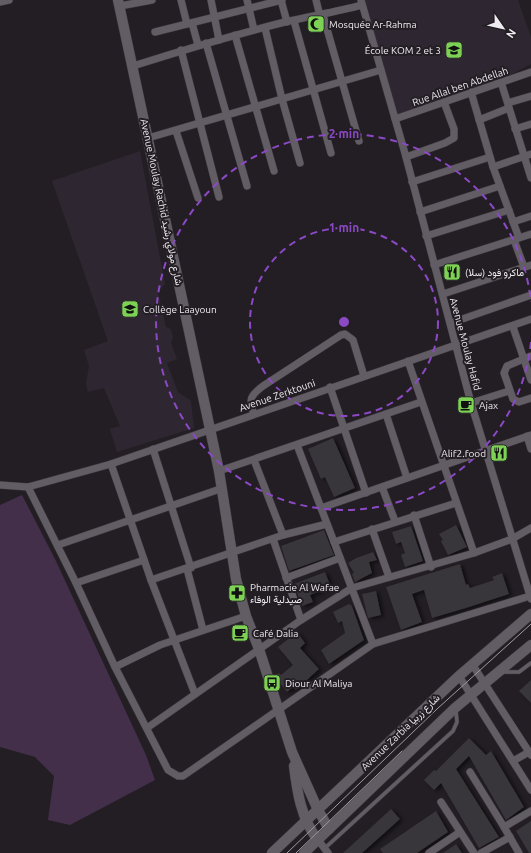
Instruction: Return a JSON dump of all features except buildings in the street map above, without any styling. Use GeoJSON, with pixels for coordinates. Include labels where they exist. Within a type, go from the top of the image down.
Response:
{"type":"FeatureCollection","features":[{"type":"Feature","properties":{"kind":"street"},"geometry":{"type":"LineString","coordinates":[[0,2],[9,0]]}},
{"type":"Feature","properties":{"kind":"street"},"geometry":{"type":"LineString","coordinates":[[119,3],[152,0]]}},
{"type":"Feature","properties":{"kind":"street"},"geometry":{"type":"LineString","coordinates":[[181,0],[198,45]]}},
{"type":"Feature","properties":{"kind":"street"},"geometry":{"type":"LineString","coordinates":[[211,0],[220,40]]}},
{"type":"Feature","properties":{"kind":"street"},"geometry":{"type":"LineString","coordinates":[[247,0],[254,30]]}},
{"type":"Feature","properties":{"kind":"street"},"geometry":{"type":"LineString","coordinates":[[155,32],[281,0],[290,21],[313,90],[331,153]]}},
{"type":"Feature","properties":{"kind":"street"},"geometry":{"type":"LineString","coordinates":[[316,0],[322,15],[340,81],[359,141]]}},
{"type":"Feature","properties":{"kind":"street","name":"Avenue Moulay Rachid شارع مولاي رشيد"},"geometry":{"type":"LineString","coordinates":[[119,3],[219,471],[220,489],[230,552],[246,616],[259,649],[292,752],[318,810],[329,829]]}},
{"type":"Feature","properties":{"kind":"street"},"geometry":{"type":"LineString","coordinates":[[133,66],[198,45],[290,21],[322,15],[361,3]]}},
{"type":"Feature","properties":{"kind":"street","name":"Avenue Moulay Hafid"},"geometry":{"type":"LineString","coordinates":[[361,3],[406,157],[434,266],[451,322],[471,403],[530,597]]}},
{"type":"Feature","properties":{"kind":"street"},"geometry":{"type":"LineString","coordinates":[[265,28],[282,99],[300,163]]}},
{"type":"Feature","properties":{"kind":"street"},"geometry":{"type":"LineString","coordinates":[[235,35],[254,107],[274,171]]}},
{"type":"Feature","properties":{"kind":"street"},"geometry":{"type":"LineString","coordinates":[[206,43],[247,186]]}},
{"type":"Feature","properties":{"kind":"street"},"geometry":{"type":"LineString","coordinates":[[181,50],[219,197]]}},
{"type":"Feature","properties":{"kind":"street"},"geometry":{"type":"LineString","coordinates":[[148,138],[381,70]]}},
{"type":"Feature","properties":{"kind":"street","name":"Rue Allal ben Abdellah"},"geometry":{"type":"LineString","coordinates":[[395,119],[531,72]]}},
{"type":"Feature","properties":{"kind":"street"},"geometry":{"type":"LineString","coordinates":[[501,82],[516,129],[527,155],[531,178]]}},
{"type":"Feature","properties":{"kind":"street"},"geometry":{"type":"LineString","coordinates":[[443,294],[527,266],[493,167],[471,92]]}},
{"type":"Feature","properties":{"kind":"street"},"geometry":{"type":"LineString","coordinates":[[479,120],[508,105],[531,96]]}},
{"type":"Feature","properties":{"kind":"street"},"geometry":{"type":"LineString","coordinates":[[406,157],[445,143],[454,138],[454,129],[444,102]]}},
{"type":"Feature","properties":{"kind":"street"},"geometry":{"type":"LineString","coordinates":[[516,129],[531,124]]}},
{"type":"Feature","properties":{"kind":"street"},"geometry":{"type":"LineString","coordinates":[[176,131],[198,198]]}},
{"type":"Feature","properties":{"kind":"street"},"geometry":{"type":"LineString","coordinates":[[493,167],[527,155]]}},
{"type":"Feature","properties":{"kind":"street"},"geometry":{"type":"LineString","coordinates":[[412,182],[490,157]]}},
{"type":"Feature","properties":{"kind":"street"},"geometry":{"type":"LineString","coordinates":[[420,212],[500,186]]}},
{"type":"Feature","properties":{"kind":"street"},"geometry":{"type":"LineString","coordinates":[[426,236],[509,210]]}},
{"type":"Feature","properties":{"kind":"street"},"geometry":{"type":"LineString","coordinates":[[513,222],[531,216]]}},
{"type":"Feature","properties":{"kind":"street"},"geometry":{"type":"LineString","coordinates":[[434,266],[531,234]]}},
{"type":"Feature","properties":{"kind":"street"},"geometry":{"type":"LineString","coordinates":[[451,322],[531,295]]}},
{"type":"Feature","properties":{"kind":"street","name":"Avenue Zerktouni"},"geometry":{"type":"LineString","coordinates":[[0,485],[28,487],[111,464],[330,387],[513,327],[531,319]]}},
{"type":"Feature","properties":{"kind":"street"},"geometry":{"type":"LineString","coordinates":[[513,327],[528,358],[531,380]]}},
{"type":"Feature","properties":{"kind":"street"},"geometry":{"type":"LineString","coordinates":[[254,414],[250,403],[252,395],[262,386],[341,335],[345,334],[353,340],[364,376]]}},
{"type":"Feature","properties":{"kind":"street"},"geometry":{"type":"LineString","coordinates":[[528,358],[507,366],[504,370],[509,391],[514,400],[519,402],[531,398]]}},
{"type":"Feature","properties":{"kind":"street"},"geometry":{"type":"LineString","coordinates":[[408,361],[474,554]]}},
{"type":"Feature","properties":{"kind":"street"},"geometry":{"type":"LineString","coordinates":[[330,387],[366,493]]}},
{"type":"Feature","properties":{"kind":"street"},"geometry":{"type":"LineString","coordinates":[[471,403],[509,391]]}},
{"type":"Feature","properties":{"kind":"street"},"geometry":{"type":"LineString","coordinates":[[219,471],[421,402]]}},
{"type":"Feature","properties":{"kind":"street"},"geometry":{"type":"LineString","coordinates":[[386,414],[407,478]]}},
{"type":"Feature","properties":{"kind":"street"},"geometry":{"type":"LineString","coordinates":[[321,508],[529,436],[531,449]]}},
{"type":"Feature","properties":{"kind":"street"},"geometry":{"type":"LineString","coordinates":[[297,445],[373,644]]}},
{"type":"Feature","properties":{"kind":"street"},"geometry":{"type":"LineString","coordinates":[[153,449],[189,568],[202,630]]}},
{"type":"Feature","properties":{"kind":"street"},"geometry":{"type":"LineString","coordinates":[[254,460],[283,535]]}},
{"type":"Feature","properties":{"kind":"street"},"geometry":{"type":"LineString","coordinates":[[111,464],[131,518],[151,580],[195,694]]}},
{"type":"Feature","properties":{"kind":"street"},"geometry":{"type":"LineString","coordinates":[[28,487],[58,545],[115,667],[168,770],[178,776],[183,776],[373,644],[530,597]]}},
{"type":"Feature","properties":{"kind":"street"},"geometry":{"type":"LineString","coordinates":[[382,487],[395,521]]}},
{"type":"Feature","properties":{"kind":"street"},"geometry":{"type":"LineString","coordinates":[[58,545],[131,518],[220,489]]}},
{"type":"Feature","properties":{"kind":"street"},"geometry":{"type":"LineString","coordinates":[[334,542],[395,521],[456,503]]}},
{"type":"Feature","properties":{"kind":"street"},"geometry":{"type":"LineString","coordinates":[[414,515],[431,567]]}},
{"type":"Feature","properties":{"kind":"street"},"geometry":{"type":"LineString","coordinates":[[151,580],[283,535],[327,524]]}},
{"type":"Feature","properties":{"kind":"street"},"geometry":{"type":"LineString","coordinates":[[147,728],[301,620],[352,588],[474,554],[512,539],[531,528]]}},
{"type":"Feature","properties":{"kind":"street"},"geometry":{"type":"LineString","coordinates":[[372,529],[389,577]]}},
{"type":"Feature","properties":{"kind":"street"},"geometry":{"type":"LineString","coordinates":[[273,539],[301,620]]}},
{"type":"Feature","properties":{"kind":"street"},"geometry":{"type":"LineString","coordinates":[[286,578],[340,558]]}},
{"type":"Feature","properties":{"kind":"street"},"geometry":{"type":"LineString","coordinates":[[76,583],[144,560]]}},
{"type":"Feature","properties":{"kind":"street","name":"Avenue Zarbia شارع زربيا"},"geometry":{"type":"LineString","coordinates":[[272,853],[472,664],[531,614]]}},
{"type":"Feature","properties":{"kind":"street"},"geometry":{"type":"LineString","coordinates":[[115,667],[175,640],[246,616]]}},
{"type":"Feature","properties":{"kind":"street"},"geometry":{"type":"LineString","coordinates":[[304,853],[324,847],[329,829],[455,708],[531,645]]}},
{"type":"Feature","properties":{"kind":"street"},"geometry":{"type":"LineString","coordinates":[[472,664],[530,751],[513,761]]}},
{"type":"Feature","properties":{"kind":"street"},"geometry":{"type":"LineString","coordinates":[[459,676],[531,790]]}},
{"type":"Feature","properties":{"kind":"street","name":"Avenue Moulay Rachid شارع مولاي رشيد"},"geometry":{"type":"LineString","coordinates":[[292,752],[298,790],[306,821],[324,847]]}},
{"type":"Feature","properties":{"kind":"street"},"geometry":{"type":"LineString","coordinates":[[470,772],[519,853]]}},
{"type":"Feature","properties":{"kind":"street"},"geometry":{"type":"LineString","coordinates":[[441,802],[474,853]]}},
{"type":"Feature","properties":{"kind":"street"},"geometry":{"type":"LineString","coordinates":[[504,827],[531,811]]}},
{"type":"Feature","properties":{"kind":"street"},"geometry":{"type":"LineString","coordinates":[[429,853],[460,832]]}},
{"type":"Feature","properties":{"kind":"street"},"geometry":{"type":"LineString","coordinates":[[482,853],[510,838]]}},
{"type":"Feature","properties":{"kind":"lane"},"geometry":{"type":"LineString","coordinates":[[498,671],[519,672],[531,663]]}},
{"type":"Feature","properties":{"kind":"lane"},"geometry":{"type":"LineString","coordinates":[[324,847],[453,731],[457,722],[455,708]]}},
{"type":"Feature","properties":{"kind":"shaded area","name":"École KOM 2 et 3"},"geometry":{"type":"Polygon","coordinates":[[[361,0],[518,0],[531,37],[531,64],[501,80],[395,117],[361,0]]]}},
{"type":"Feature","properties":{"kind":"shaded area","name":"Collège Laayoun"},"geometry":{"type":"Polygon","coordinates":[[[140,151],[165,284],[158,292],[166,327],[171,329],[173,338],[171,343],[177,359],[167,363],[178,392],[191,401],[194,428],[117,452],[110,429],[120,426],[104,388],[88,392],[86,384],[89,366],[84,350],[108,341],[52,181],[140,151]]]}},
{"type":"Feature","properties":{"kind":"shaded area"},"geometry":{"type":"Polygon","coordinates":[[[22,495],[55,559],[146,755],[155,780],[70,825],[48,820],[54,776],[35,757],[0,747],[0,505],[22,495]]]}},
{"type":"Feature","properties":{"kind":"tram line"},"geometry":{"type":"LineString","coordinates":[[287,853],[437,709],[531,624]]}},
{"type":"Feature","properties":{"kind":"tram line"},"geometry":{"type":"LineString","coordinates":[[296,853],[402,751]]}},
{"type":"Feature","properties":{"kind":"place","name":"Mosquée Ar-Rahma"},"geometry":{"type":"Point","coordinates":[316,24]}},
{"type":"Feature","properties":{"kind":"place","name":"École KOM 2 et 3"},"geometry":{"type":"Point","coordinates":[454,50]}},
{"type":"Feature","properties":{"kind":"place","name":"ماكرو فود (سلا)"},"geometry":{"type":"Point","coordinates":[452,272]}},
{"type":"Feature","properties":{"kind":"place","name":"Collège Laayoun"},"geometry":{"type":"Point","coordinates":[130,309]}},
{"type":"Feature","properties":{"kind":"place","name":"Ajax"},"geometry":{"type":"Point","coordinates":[466,405]}},
{"type":"Feature","properties":{"kind":"place","name":"Alif2.food"},"geometry":{"type":"Point","coordinates":[499,453]}},
{"type":"Feature","properties":{"kind":"place","name":"Pharmacie Al Wafae صيدلية الوفاء"},"geometry":{"type":"Point","coordinates":[237,593]}},
{"type":"Feature","properties":{"kind":"place","name":"Café Dalia"},"geometry":{"type":"Point","coordinates":[240,633]}},
{"type":"Feature","properties":{"kind":"place","name":"Diour Al Maliya"},"geometry":{"type":"Point","coordinates":[272,683]}}]}
